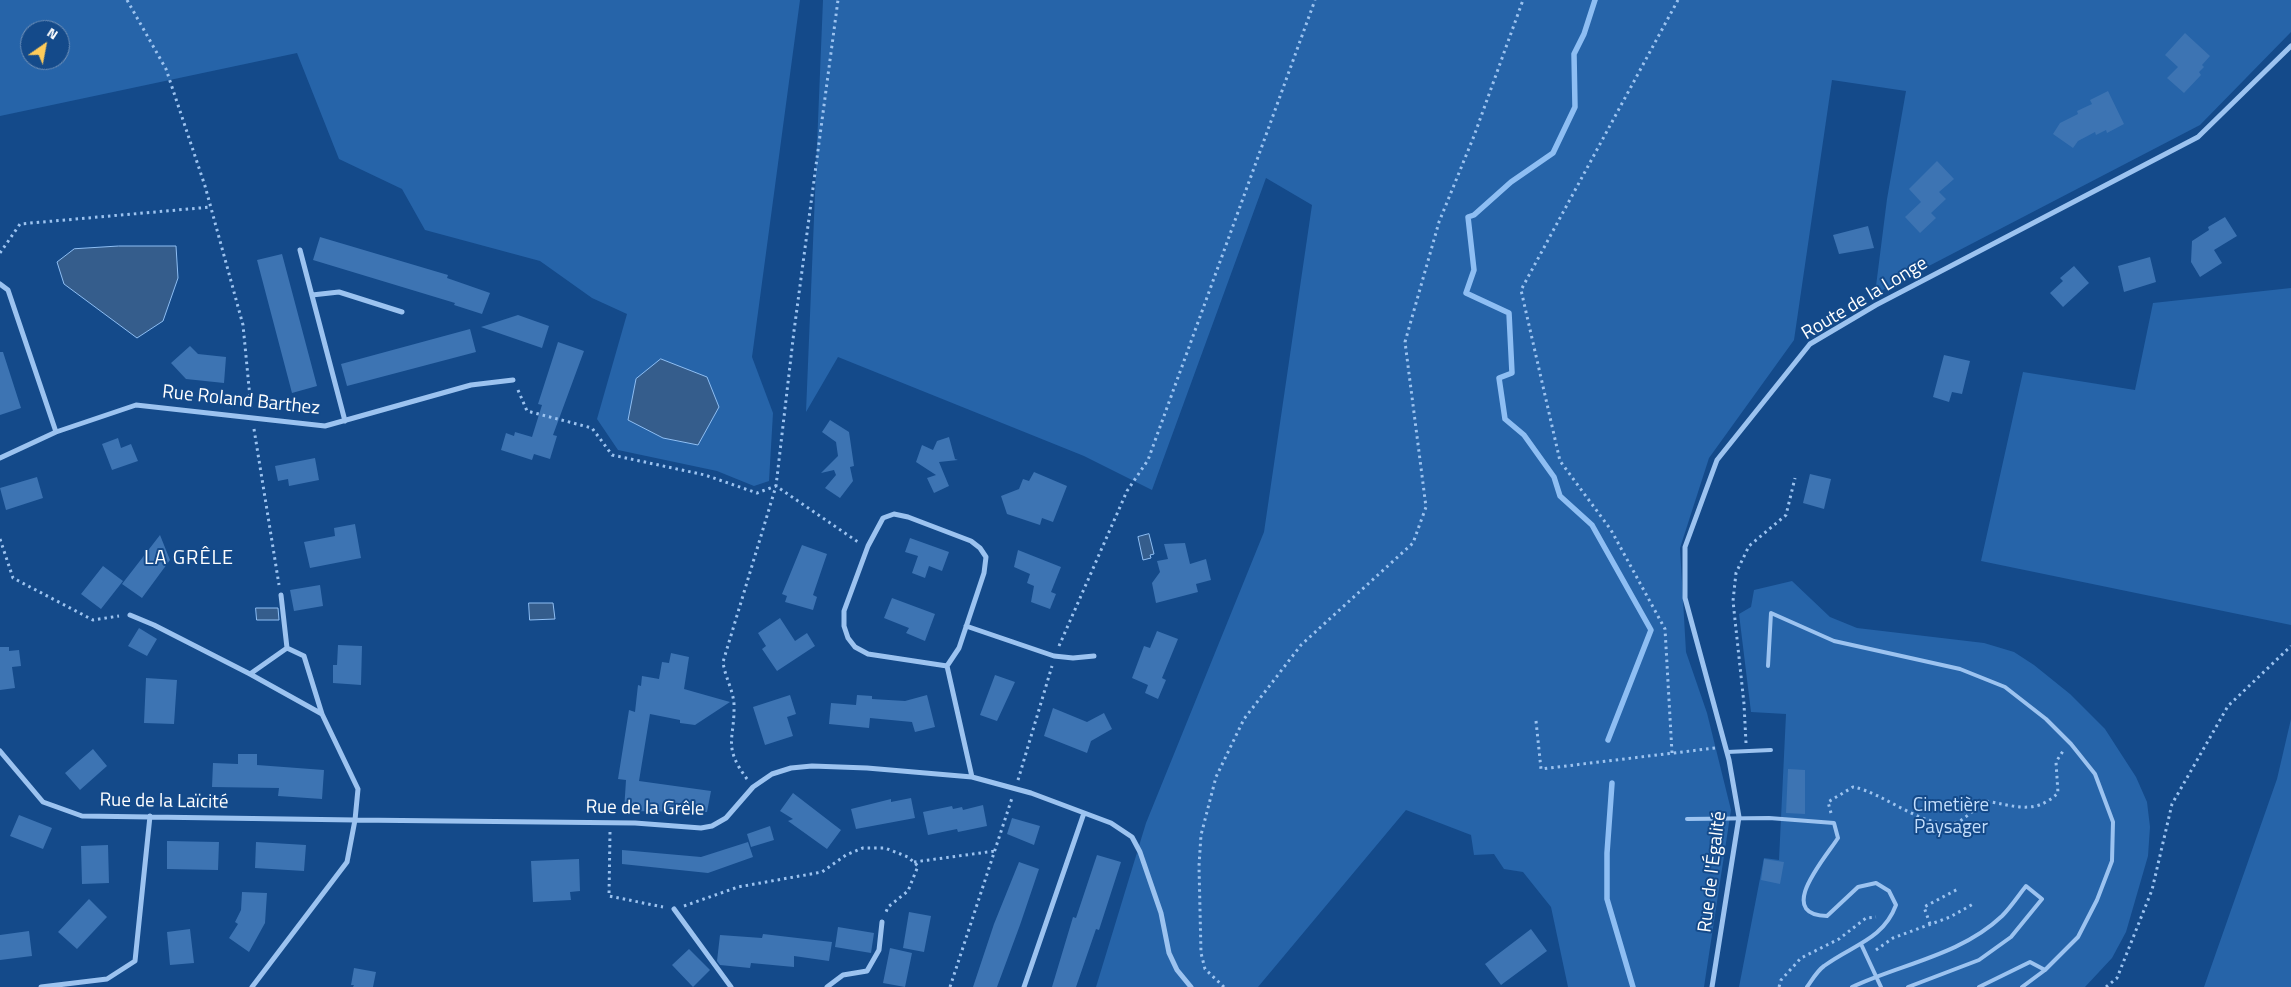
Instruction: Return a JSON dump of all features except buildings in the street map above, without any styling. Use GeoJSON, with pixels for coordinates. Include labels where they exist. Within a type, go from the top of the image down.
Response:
{"type":"FeatureCollection","features":[{"type":"Feature","properties":{"kind":"street","name":"Route de la Longe"},"geometry":{"type":"LineString","coordinates":[[1729,760],[1685,598],[1685,547],[1717,460],[1810,344],[1876,305],[2198,137],[2291,46]]}},
{"type":"Feature","properties":{"kind":"street"},"geometry":{"type":"LineString","coordinates":[[300,250],[345,421]]}},
{"type":"Feature","properties":{"kind":"street"},"geometry":{"type":"LineString","coordinates":[[0,284],[8,290],[56,432]]}},
{"type":"Feature","properties":{"kind":"street"},"geometry":{"type":"LineString","coordinates":[[312,295],[339,292],[402,312]]}},
{"type":"Feature","properties":{"kind":"street","name":"Rue Roland Barthez"},"geometry":{"type":"LineString","coordinates":[[0,458],[56,432],[136,405],[325,426],[471,385],[513,380]]}},
{"type":"Feature","properties":{"kind":"street"},"geometry":{"type":"LineString","coordinates":[[947,666],[868,654],[855,647],[848,638],[844,626],[844,611],[868,546],[883,518],[894,514],[908,517],[971,541],[980,548],[986,558],[984,573],[959,648],[947,666],[972,777]]}},
{"type":"Feature","properties":{"kind":"street"},"geometry":{"type":"LineString","coordinates":[[281,595],[287,648]]}},
{"type":"Feature","properties":{"kind":"street"},"geometry":{"type":"LineString","coordinates":[[130,615],[154,625],[250,674],[322,714]]}},
{"type":"Feature","properties":{"kind":"street"},"geometry":{"type":"LineString","coordinates":[[966,626],[1054,656],[1073,658],[1094,656]]}},
{"type":"Feature","properties":{"kind":"street"},"geometry":{"type":"LineString","coordinates":[[250,674],[287,648]]}},
{"type":"Feature","properties":{"kind":"street"},"geometry":{"type":"LineString","coordinates":[[252,987],[347,862],[355,820],[358,789],[322,714],[304,656],[287,648]]}},
{"type":"Feature","properties":{"kind":"street","name":"Rue de la Laïcité"},"geometry":{"type":"LineString","coordinates":[[0,750],[43,802],[82,816],[355,820]]}},
{"type":"Feature","properties":{"kind":"street","name":"Rue de l'Égalité"},"geometry":{"type":"LineString","coordinates":[[1712,987],[1739,817],[1729,760]]}},
{"type":"Feature","properties":{"kind":"street","name":"Rue de la Grêle"},"geometry":{"type":"LineString","coordinates":[[355,820],[610,822],[701,828],[712,826],[726,818],[753,787],[772,774],[791,768],[812,766],[867,768],[972,777],[1016,788],[1112,823],[1132,837],[1140,852],[1160,913],[1169,953],[1177,970],[1191,987]]}},
{"type":"Feature","properties":{"kind":"street"},"geometry":{"type":"LineString","coordinates":[[1024,987],[1084,813]]}},
{"type":"Feature","properties":{"kind":"street"},"geometry":{"type":"LineString","coordinates":[[41,987],[107,979],[135,961],[150,816]]}},
{"type":"Feature","properties":{"kind":"street"},"geometry":{"type":"LineString","coordinates":[[674,909],[731,987]]}},
{"type":"Feature","properties":{"kind":"street"},"geometry":{"type":"LineString","coordinates":[[827,987],[843,975],[868,971],[879,950],[882,922]]}},
{"type":"Feature","properties":{"kind":"lane"},"geometry":{"type":"LineString","coordinates":[[1768,666],[1771,613],[1834,641],[1960,669],[2005,687],[2046,719],[2071,744],[2095,774],[2113,822],[2112,861],[2097,900],[2078,937],[2045,970],[2022,987]]}},
{"type":"Feature","properties":{"kind":"lane"},"geometry":{"type":"LineString","coordinates":[[1726,750],[1771,750]]}},
{"type":"Feature","properties":{"kind":"lane"},"geometry":{"type":"LineString","coordinates":[[1687,819],[1718,820],[1739,817],[1834,823],[1838,838],[1808,881],[1803,895],[1806,909],[1815,916],[1827,916],[1858,887],[1876,883],[1889,891],[1896,905],[1891,917],[1881,930],[1823,967],[1807,987]]}},
{"type":"Feature","properties":{"kind":"lane"},"geometry":{"type":"LineString","coordinates":[[1852,987],[1876,976],[1952,948],[1979,934],[2002,916],[2026,886],[2042,899],[2011,937],[1979,960],[1908,987]]}},
{"type":"Feature","properties":{"kind":"lane"},"geometry":{"type":"LineString","coordinates":[[1861,944],[1881,987]]}},
{"type":"Feature","properties":{"kind":"lane"},"geometry":{"type":"LineString","coordinates":[[1979,987],[2030,962],[2045,970]]}},
{"type":"Feature","properties":{"kind":"path"},"geometry":{"type":"LineString","coordinates":[[128,0],[166,68],[211,207],[243,325],[252,418],[281,595]]}},
{"type":"Feature","properties":{"kind":"path"},"geometry":{"type":"LineString","coordinates":[[753,787],[734,761],[731,751],[734,704],[732,693],[724,676],[723,662],[776,486],[796,312],[838,0]]}},
{"type":"Feature","properties":{"kind":"path"},"geometry":{"type":"LineString","coordinates":[[950,987],[1016,788],[1054,656],[1128,492],[1148,460],[1315,0]]}},
{"type":"Feature","properties":{"kind":"path"},"geometry":{"type":"LineString","coordinates":[[1224,987],[1205,969],[1201,953],[1199,866],[1201,834],[1216,777],[1244,720],[1301,645],[1413,543],[1426,507],[1405,342],[1439,222],[1474,136],[1522,0]]}},
{"type":"Feature","properties":{"kind":"path"},"geometry":{"type":"LineString","coordinates":[[1672,753],[1664,629],[1611,530],[1560,461],[1521,290],[1678,0]]}},
{"type":"Feature","properties":{"kind":"path"},"geometry":{"type":"LineString","coordinates":[[0,253],[20,224],[211,207]]}},
{"type":"Feature","properties":{"kind":"path"},"geometry":{"type":"LineString","coordinates":[[513,380],[527,412],[592,428],[612,456],[705,476],[757,492],[776,486]]}},
{"type":"Feature","properties":{"kind":"path"},"geometry":{"type":"LineString","coordinates":[[1536,721],[1541,769],[1672,753],[1726,750],[1746,744],[1744,704],[1733,601],[1736,573],[1749,546],[1786,516],[1795,478]]}},
{"type":"Feature","properties":{"kind":"path"},"geometry":{"type":"LineString","coordinates":[[776,486],[856,541],[868,546]]}},
{"type":"Feature","properties":{"kind":"path"},"geometry":{"type":"LineString","coordinates":[[0,539],[13,578],[93,620],[130,615]]}},
{"type":"Feature","properties":{"kind":"path"},"geometry":{"type":"LineString","coordinates":[[2106,987],[2117,978],[2152,890],[2172,804],[2228,706],[2291,646]]}},
{"type":"Feature","properties":{"kind":"path"},"geometry":{"type":"LineString","coordinates":[[1834,823],[1828,802],[1853,787],[1865,789],[1895,805],[1940,824],[1959,822],[1985,801],[2033,808],[2048,803],[2058,794],[2056,762],[2060,754],[2071,744]]}},
{"type":"Feature","properties":{"kind":"path"},"geometry":{"type":"LineString","coordinates":[[610,822],[609,896],[674,909],[738,887],[822,872],[846,855],[864,848],[885,848],[908,857],[918,866],[908,891],[888,907],[882,922]]}},
{"type":"Feature","properties":{"kind":"path"},"geometry":{"type":"LineString","coordinates":[[914,862],[995,851]]}},
{"type":"Feature","properties":{"kind":"path"},"geometry":{"type":"LineString","coordinates":[[1930,924],[1924,907],[1958,890]]}},
{"type":"Feature","properties":{"kind":"path"},"geometry":{"type":"LineString","coordinates":[[1867,956],[1893,938],[1950,917],[1975,903]]}},
{"type":"Feature","properties":{"kind":"path"},"geometry":{"type":"LineString","coordinates":[[1779,987],[1781,980],[1801,958],[1839,939],[1866,918],[1891,917]]}},
{"type":"Feature","properties":{"kind":"green space"},"geometry":{"type":"Polygon","coordinates":[[[0,0],[800,0],[752,357],[773,413],[769,481],[754,486],[717,471],[618,450],[597,419],[627,314],[592,298],[540,261],[425,230],[402,189],[339,159],[297,53],[0,116],[0,0]]]}},
{"type":"Feature","properties":{"kind":"green space"},"geometry":{"type":"Polygon","coordinates":[[[823,0],[2291,0],[2291,32],[2200,125],[1875,294],[1887,199],[1906,91],[1832,80],[1794,340],[1709,458],[1680,548],[1686,652],[1707,713],[1731,810],[1704,987],[1568,987],[1551,907],[1523,872],[1504,869],[1494,854],[1474,855],[1471,835],[1406,810],[1258,987],[1096,987],[1146,823],[1264,532],[1312,205],[1266,178],[1152,490],[1084,456],[838,357],[806,412],[823,0]]]}},
{"type":"Feature","properties":{"kind":"green space"},"geometry":{"type":"Polygon","coordinates":[[[2291,288],[2291,625],[1981,561],[2023,372],[2135,390],[2153,303],[2291,288]]]}},
{"type":"Feature","properties":{"kind":"green space","name":"Cimetière Paysager"},"geometry":{"type":"Polygon","coordinates":[[[1792,581],[1830,617],[1857,628],[1984,643],[2014,652],[2034,665],[2070,694],[2105,729],[2136,777],[2147,802],[2150,827],[2148,856],[2126,932],[2112,958],[2085,987],[1739,987],[1764,858],[1779,860],[1786,714],[1751,712],[1739,614],[1751,607],[1754,590],[1792,581]]]}},
{"type":"Feature","properties":{"kind":"green space"},"geometry":{"type":"Polygon","coordinates":[[[2291,719],[2291,987],[2204,987],[2277,779],[2291,719]]]}},
{"type":"Feature","properties":{"kind":"shaded area"},"geometry":{"type":"Polygon","coordinates":[[[119,246],[176,246],[178,278],[163,321],[137,338],[64,284],[57,262],[74,249],[119,246]]]}},
{"type":"Feature","properties":{"kind":"shaded area"},"geometry":{"type":"Polygon","coordinates":[[[661,359],[707,377],[719,407],[698,445],[663,438],[628,420],[636,379],[661,359]]]}},
{"type":"Feature","properties":{"kind":"shaded area"},"geometry":{"type":"Polygon","coordinates":[[[1149,534],[1154,554],[1150,555],[1151,558],[1143,560],[1138,537],[1149,534]]]}},
{"type":"Feature","properties":{"kind":"shaded area"},"geometry":{"type":"Polygon","coordinates":[[[529,603],[553,603],[555,619],[530,620],[529,603]]]}},
{"type":"Feature","properties":{"kind":"shaded area"},"geometry":{"type":"Polygon","coordinates":[[[256,608],[278,608],[279,620],[257,620],[256,608]]]}},
{"type":"Feature","properties":{"kind":"waterway"},"geometry":{"type":"LineString","coordinates":[[1595,0],[1584,34],[1574,54],[1575,107],[1553,153],[1511,182],[1474,215],[1468,217],[1474,270],[1466,293],[1509,313],[1512,373],[1499,378],[1505,419],[1524,435],[1554,477],[1560,496],[1592,525],[1651,630],[1608,740]]}},
{"type":"Feature","properties":{"kind":"waterway"},"geometry":{"type":"LineString","coordinates":[[1612,783],[1607,853],[1607,899],[1633,987]]}},
{"type":"Feature","properties":{"kind":"district","name":"LA GRÊLE"},"geometry":{"type":"Point","coordinates":[189,559]}}]}
